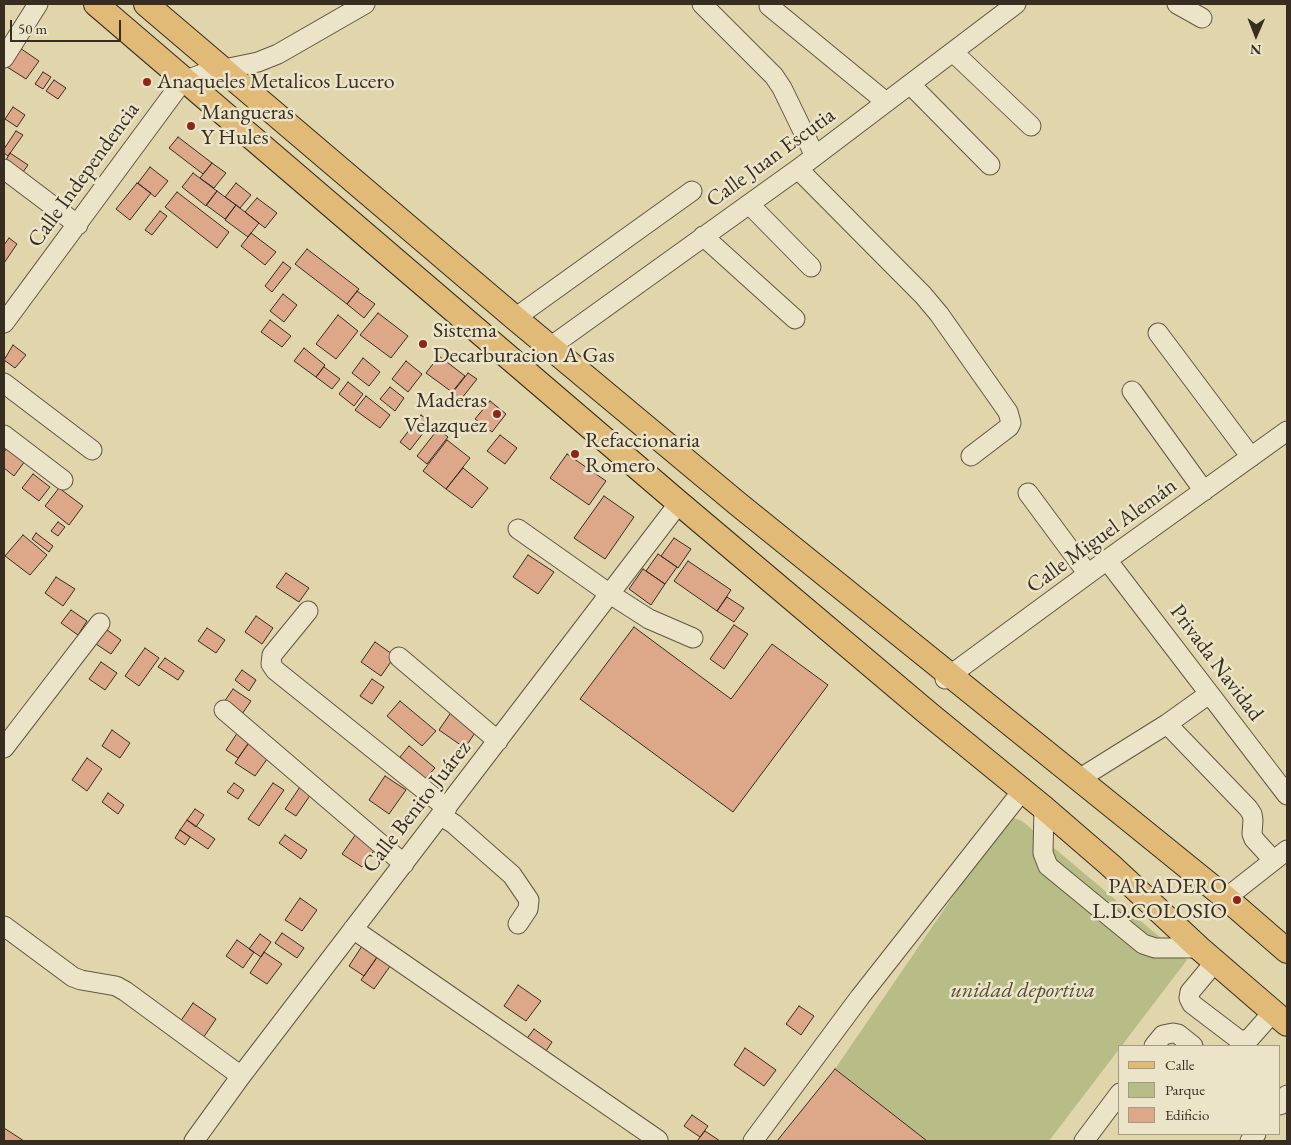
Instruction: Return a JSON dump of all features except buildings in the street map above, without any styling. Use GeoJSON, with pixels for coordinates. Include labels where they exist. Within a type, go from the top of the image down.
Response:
{"type":"FeatureCollection","features":[{"type":"Feature","properties":{"kind":"main road"},"geometry":{"type":"LineString","coordinates":[[96,4],[679,503],[921,708],[1044,808],[1110,865],[1177,928],[1217,957],[1283,1013]]}},
{"type":"Feature","properties":{"kind":"main road"},"geometry":{"type":"LineString","coordinates":[[146,4],[515,318],[738,504],[943,672],[1080,779],[1226,898],[1287,951]]}},
{"type":"Feature","properties":{"kind":"main road"},"geometry":{"type":"LineString","coordinates":[[943,672],[967,702],[1287,969]]}},
{"type":"Feature","properties":{"kind":"main road"},"geometry":{"type":"LineString","coordinates":[[1177,928],[1202,937],[1217,957]]}},
{"type":"Feature","properties":{"kind":"street"},"geometry":{"type":"LineString","coordinates":[[4,58],[38,4]]}},
{"type":"Feature","properties":{"kind":"street"},"geometry":{"type":"LineString","coordinates":[[186,80],[205,73],[258,62],[278,54],[364,4]]}},
{"type":"Feature","properties":{"kind":"street"},"geometry":{"type":"LineString","coordinates":[[702,4],[774,76],[782,88],[815,156]]}},
{"type":"Feature","properties":{"kind":"street","name":"Calle Juan Escutia"},"geometry":{"type":"LineString","coordinates":[[550,347],[798,169],[1016,4]]}},
{"type":"Feature","properties":{"kind":"street"},"geometry":{"type":"LineString","coordinates":[[1176,4],[1202,18]]}},
{"type":"Feature","properties":{"kind":"street"},"geometry":{"type":"LineString","coordinates":[[769,6],[886,102]]}},
{"type":"Feature","properties":{"kind":"street"},"geometry":{"type":"LineString","coordinates":[[953,52],[1031,126]]}},
{"type":"Feature","properties":{"kind":"street","name":"Calle Independencia"},"geometry":{"type":"LineString","coordinates":[[4,323],[176,90],[186,80]]}},
{"type":"Feature","properties":{"kind":"street"},"geometry":{"type":"LineString","coordinates":[[910,84],[990,165]]}},
{"type":"Feature","properties":{"kind":"street"},"geometry":{"type":"LineString","coordinates":[[4,169],[78,225]]}},
{"type":"Feature","properties":{"kind":"street"},"geometry":{"type":"LineString","coordinates":[[798,169],[924,296],[939,314],[1008,412],[1011,423],[1009,428],[971,456]]}},
{"type":"Feature","properties":{"kind":"street"},"geometry":{"type":"LineString","coordinates":[[515,318],[692,191]]}},
{"type":"Feature","properties":{"kind":"street"},"geometry":{"type":"LineString","coordinates":[[749,204],[811,267]]}},
{"type":"Feature","properties":{"kind":"street"},"geometry":{"type":"LineString","coordinates":[[703,236],[795,320]]}},
{"type":"Feature","properties":{"kind":"street"},"geometry":{"type":"LineString","coordinates":[[1158,333],[1251,457]]}},
{"type":"Feature","properties":{"kind":"street"},"geometry":{"type":"LineString","coordinates":[[4,383],[92,450]]}},
{"type":"Feature","properties":{"kind":"street"},"geometry":{"type":"LineString","coordinates":[[1132,391],[1204,491]]}},
{"type":"Feature","properties":{"kind":"street","name":"Calle Miguel Alemán"},"geometry":{"type":"LineString","coordinates":[[943,672],[1088,574],[1287,431]]}},
{"type":"Feature","properties":{"kind":"street"},"geometry":{"type":"LineString","coordinates":[[4,435],[63,480]]}},
{"type":"Feature","properties":{"kind":"street"},"geometry":{"type":"LineString","coordinates":[[1028,493],[1088,574]]}},
{"type":"Feature","properties":{"kind":"street","name":"Calle Benito Juárez"},"geometry":{"type":"LineString","coordinates":[[194,1141],[240,1076],[679,503]]}},
{"type":"Feature","properties":{"kind":"street"},"geometry":{"type":"LineString","coordinates":[[518,529],[649,619],[693,638]]}},
{"type":"Feature","properties":{"kind":"street","name":"Privada Navidad"},"geometry":{"type":"LineString","coordinates":[[1107,560],[1287,795]]}},
{"type":"Feature","properties":{"kind":"street"},"geometry":{"type":"LineString","coordinates":[[308,611],[272,655],[271,664],[275,670],[444,812],[454,824],[512,875],[529,900],[528,909],[518,924]]}},
{"type":"Feature","properties":{"kind":"street"},"geometry":{"type":"LineString","coordinates":[[4,748],[100,623]]}},
{"type":"Feature","properties":{"kind":"street"},"geometry":{"type":"LineString","coordinates":[[399,657],[498,741]]}},
{"type":"Feature","properties":{"kind":"street"},"geometry":{"type":"LineString","coordinates":[[1080,779],[1167,724],[1209,694]]}},
{"type":"Feature","properties":{"kind":"street"},"geometry":{"type":"LineString","coordinates":[[224,710],[404,864]]}},
{"type":"Feature","properties":{"kind":"street"},"geometry":{"type":"LineString","coordinates":[[1167,724],[1248,808],[1252,814],[1252,834],[1254,839],[1280,855],[1226,898]]}},
{"type":"Feature","properties":{"kind":"street"},"geometry":{"type":"LineString","coordinates":[[752,1141],[860,997],[1022,790]]}},
{"type":"Feature","properties":{"kind":"street"},"geometry":{"type":"LineString","coordinates":[[1044,808],[1043,853],[1048,866],[1143,944],[1155,948],[1217,957],[1190,992],[1189,998],[1192,1004],[1238,1040],[1243,1041],[1250,1038],[1283,1013]]}},
{"type":"Feature","properties":{"kind":"street"},"geometry":{"type":"LineString","coordinates":[[4,926],[73,977],[116,986],[125,991],[240,1076]]}},
{"type":"Feature","properties":{"kind":"street"},"geometry":{"type":"LineString","coordinates":[[353,929],[658,1140]]}},
{"type":"Feature","properties":{"kind":"street"},"geometry":{"type":"LineString","coordinates":[[1155,1045],[1163,1036],[1173,1033],[1178,1034],[1193,1045]]}},
{"type":"Feature","properties":{"kind":"street"},"geometry":{"type":"LineString","coordinates":[[1084,1141],[1118,1096]]}},
{"type":"Feature","properties":{"kind":"green space","name":"unidad deportiva"},"geometry":{"type":"Polygon","coordinates":[[[1008,816],[1022,821],[1187,960],[1122,1045],[1118,1045],[1118,1050],[1049,1141],[927,1141],[835,1069],[1008,816]]]}},
{"type":"Feature","properties":{"kind":"place","name":"Anaqueles Metalicos Lucero"},"geometry":{"type":"Point","coordinates":[147,82]}},
{"type":"Feature","properties":{"kind":"place","name":"Mangueras Y Hules"},"geometry":{"type":"Point","coordinates":[191,126]}},
{"type":"Feature","properties":{"kind":"place","name":"Sistema Decarburacion A Gas"},"geometry":{"type":"Point","coordinates":[423,344]}},
{"type":"Feature","properties":{"kind":"place","name":"Maderas Velazquez"},"geometry":{"type":"Point","coordinates":[497,414]}},
{"type":"Feature","properties":{"kind":"place","name":"Refaccionaria Romero"},"geometry":{"type":"Point","coordinates":[575,454]}},
{"type":"Feature","properties":{"kind":"place","name":"PARADERO L.D.COLOSIO"},"geometry":{"type":"Point","coordinates":[1237,900]}}]}
